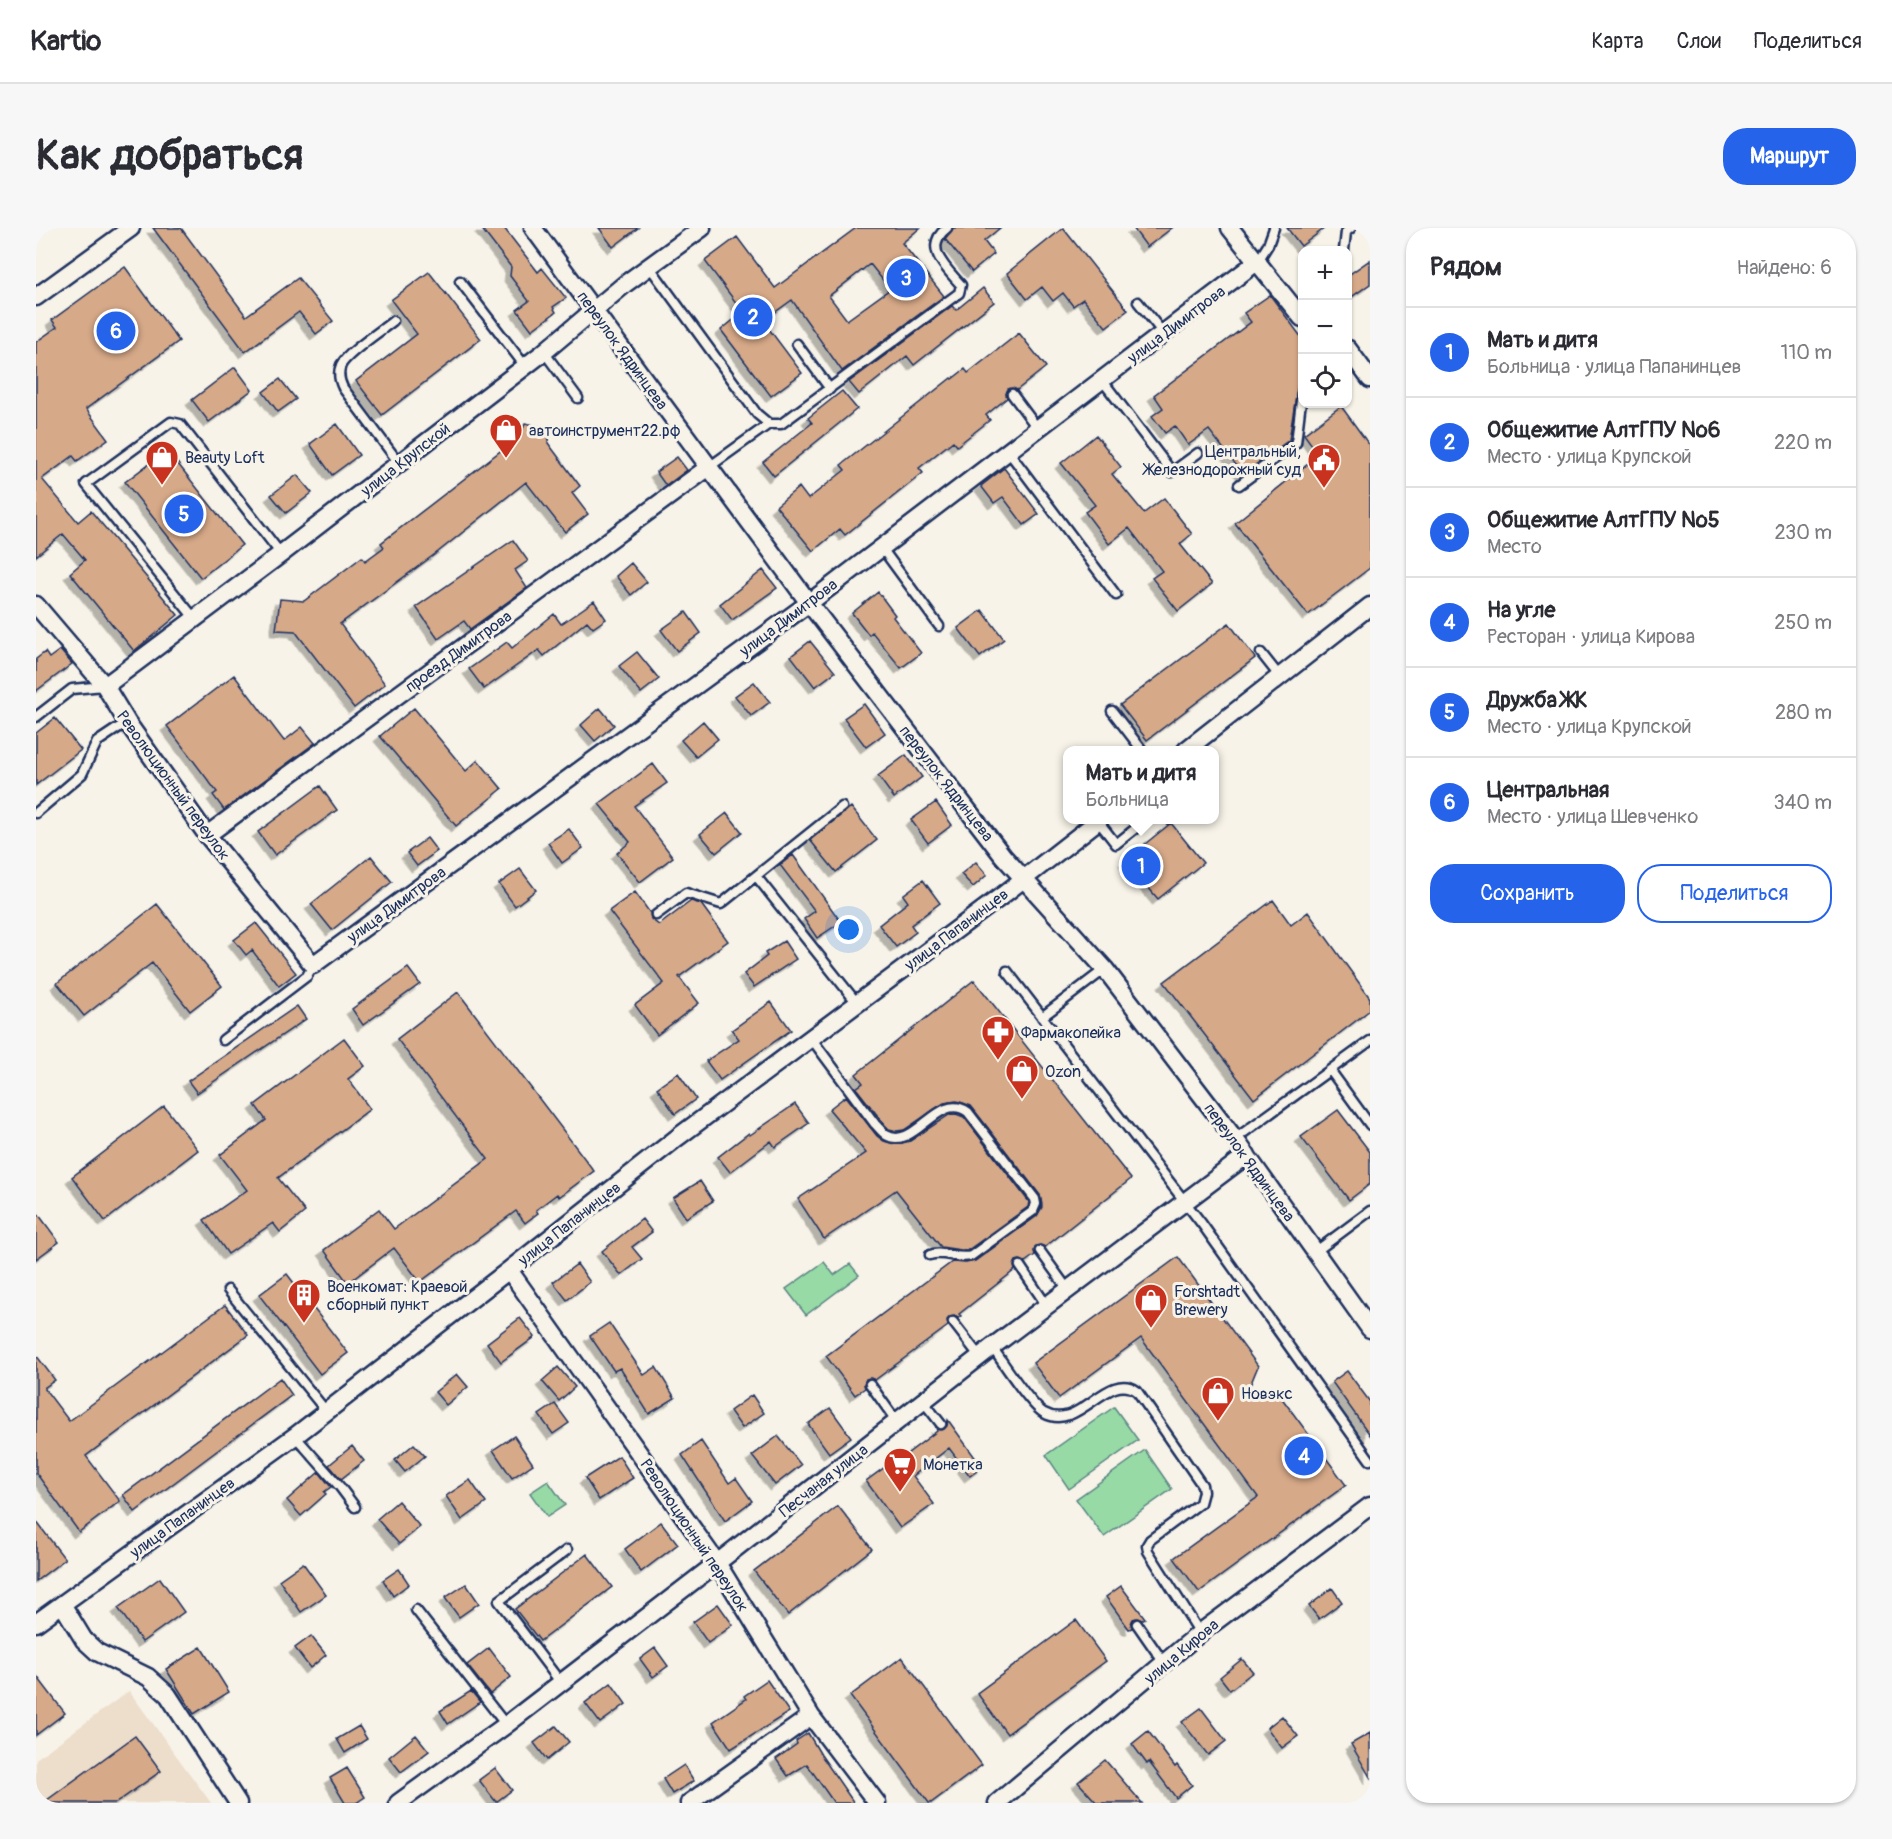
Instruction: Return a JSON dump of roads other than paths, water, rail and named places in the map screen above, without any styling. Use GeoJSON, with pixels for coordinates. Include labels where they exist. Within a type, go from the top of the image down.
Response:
{"type":"FeatureCollection","features":[{"type":"Feature","properties":{"kind":"street"},"geometry":{"type":"LineString","coordinates":[[36,297],[131,228]]}},
{"type":"Feature","properties":{"kind":"street","name":"переулок Ядринцева"},"geometry":{"type":"LineString","coordinates":[[533,228],[809,603],[1004,856],[1105,969],[1235,1139],[1370,1329]]}},
{"type":"Feature","properties":{"kind":"street","name":"улица Крупской"},"geometry":{"type":"LineString","coordinates":[[105,686],[281,554],[702,228]]}},
{"type":"Feature","properties":{"kind":"street"},"geometry":{"type":"LineString","coordinates":[[1230,228],[1298,313]]}},
{"type":"Feature","properties":{"kind":"street","name":"улица Димитрова"},"geometry":{"type":"LineString","coordinates":[[313,965],[809,603],[1258,261]]}},
{"type":"Feature","properties":{"kind":"street"},"geometry":{"type":"LineString","coordinates":[[1351,354],[1370,379]]}},
{"type":"Feature","properties":{"kind":"street","name":"проезд Димитрова"},"geometry":{"type":"LineString","coordinates":[[207,836],[709,467]]}},
{"type":"Feature","properties":{"kind":"street"},"geometry":{"type":"LineString","coordinates":[[1191,746],[1370,606]]}},
{"type":"Feature","properties":{"kind":"street","name":"Революционный переулок"},"geometry":{"type":"LineString","coordinates":[[38,611],[105,686],[127,722],[207,836],[313,965]]}},
{"type":"Feature","properties":{"kind":"street","name":"улица Папанинцев"},"geometry":{"type":"LineString","coordinates":[[36,1623],[295,1436],[678,1137],[1003,895],[1094,824]]}},
{"type":"Feature","properties":{"kind":"street","name":"Песчаная улица"},"geometry":{"type":"LineString","coordinates":[[398,1803],[506,1725],[986,1352],[1247,1155]]}},
{"type":"Feature","properties":{"kind":"street","name":"Революционный переулок"},"geometry":{"type":"LineString","coordinates":[[509,1270],[717,1563],[811,1716],[877,1803]]}},
{"type":"Feature","properties":{"kind":"street","name":"улица Кирова"},"geometry":{"type":"LineString","coordinates":[[997,1803],[1200,1633],[1370,1506]]}},
{"type":"Feature","properties":{"kind":"street"},"geometry":{"type":"LineString","coordinates":[[62,1604],[84,1640],[97,1652],[148,1677],[168,1695],[238,1803]]}},
{"type":"Feature","properties":{"kind":"street"},"geometry":{"type":"LineString","coordinates":[[689,1803],[811,1716]]}},
{"type":"Feature","properties":{"kind":"lane"},"geometry":{"type":"LineString","coordinates":[[709,467],[770,424],[781,424],[958,293],[961,285],[939,260],[935,242],[938,235],[947,228]]}},
{"type":"Feature","properties":{"kind":"lane"},"geometry":{"type":"LineString","coordinates":[[1258,261],[1268,245],[1274,228]]}},
{"type":"Feature","properties":{"kind":"lane"},"geometry":{"type":"LineString","coordinates":[[1344,246],[1346,232],[1351,228]]}},
{"type":"Feature","properties":{"kind":"lane"},"geometry":{"type":"LineString","coordinates":[[650,266],[757,414],[770,424]]}},
{"type":"Feature","properties":{"kind":"lane"},"geometry":{"type":"LineString","coordinates":[[460,281],[525,366]]}},
{"type":"Feature","properties":{"kind":"lane"},"geometry":{"type":"LineString","coordinates":[[1138,302],[1163,333]]}},
{"type":"Feature","properties":{"kind":"lane"},"geometry":{"type":"LineString","coordinates":[[393,321],[345,359],[339,376],[343,388],[399,463]]}},
{"type":"Feature","properties":{"kind":"lane"},"geometry":{"type":"LineString","coordinates":[[797,344],[830,389]]}},
{"type":"Feature","properties":{"kind":"lane"},"geometry":{"type":"LineString","coordinates":[[544,352],[578,398]]}},
{"type":"Feature","properties":{"kind":"lane"},"geometry":{"type":"LineString","coordinates":[[1102,380],[1173,472],[1198,453]]}},
{"type":"Feature","properties":{"kind":"lane"},"geometry":{"type":"LineString","coordinates":[[1012,394],[1038,429]]}},
{"type":"Feature","properties":{"kind":"lane"},"geometry":{"type":"LineString","coordinates":[[1239,485],[1296,443],[1300,408]]}},
{"type":"Feature","properties":{"kind":"lane"},"geometry":{"type":"LineString","coordinates":[[195,619],[86,484],[171,422],[180,424],[281,554]]}},
{"type":"Feature","properties":{"kind":"lane"},"geometry":{"type":"LineString","coordinates":[[1008,451],[1116,595]]}},
{"type":"Feature","properties":{"kind":"lane"},"geometry":{"type":"LineString","coordinates":[[881,547],[939,626]]}},
{"type":"Feature","properties":{"kind":"lane"},"geometry":{"type":"LineString","coordinates":[[1260,653],[1280,677]]}},
{"type":"Feature","properties":{"kind":"lane"},"geometry":{"type":"LineString","coordinates":[[36,717],[72,689],[105,686]]}},
{"type":"Feature","properties":{"kind":"lane"},"geometry":{"type":"LineString","coordinates":[[1112,711],[1139,746]]}},
{"type":"Feature","properties":{"kind":"lane"},"geometry":{"type":"LineString","coordinates":[[36,813],[82,774],[98,741],[127,722]]}},
{"type":"Feature","properties":{"kind":"lane"},"geometry":{"type":"LineString","coordinates":[[656,915],[686,893],[721,904],[842,807]]}},
{"type":"Feature","properties":{"kind":"lane"},"geometry":{"type":"LineString","coordinates":[[1102,824],[1116,844],[1140,824]]}},
{"type":"Feature","properties":{"kind":"lane"},"geometry":{"type":"LineString","coordinates":[[756,876],[857,1003]]}},
{"type":"Feature","properties":{"kind":"lane"},"geometry":{"type":"LineString","coordinates":[[223,1040],[307,976],[313,965]]}},
{"type":"Feature","properties":{"kind":"lane"},"geometry":{"type":"LineString","coordinates":[[1042,1017],[1105,969]]}},
{"type":"Feature","properties":{"kind":"lane"},"geometry":{"type":"LineString","coordinates":[[1007,971],[1202,1224],[1370,1460]]}},
{"type":"Feature","properties":{"kind":"lane"},"geometry":{"type":"LineString","coordinates":[[811,1038],[875,1124],[886,1135],[897,1138],[909,1135],[945,1109],[957,1107],[964,1109],[1035,1199],[1036,1204],[1033,1211],[971,1256],[961,1258],[938,1253],[930,1256]]}},
{"type":"Feature","properties":{"kind":"lane"},"geometry":{"type":"LineString","coordinates":[[1235,1139],[1370,1041]]}},
{"type":"Feature","properties":{"kind":"lane"},"geometry":{"type":"LineString","coordinates":[[1330,1070],[1370,1125]]}},
{"type":"Feature","properties":{"kind":"lane"},"geometry":{"type":"LineString","coordinates":[[1315,1252],[1370,1211]]}},
{"type":"Feature","properties":{"kind":"lane"},"geometry":{"type":"LineString","coordinates":[[1040,1251],[1069,1291]]}},
{"type":"Feature","properties":{"kind":"lane"},"geometry":{"type":"LineString","coordinates":[[1020,1266],[1047,1306]]}},
{"type":"Feature","properties":{"kind":"lane"},"geometry":{"type":"LineString","coordinates":[[228,1290],[326,1411]]}},
{"type":"Feature","properties":{"kind":"lane"},"geometry":{"type":"LineString","coordinates":[[953,1322],[986,1352],[1039,1409],[1053,1417],[1068,1416],[1116,1387],[1127,1386],[1137,1391],[1202,1485],[1200,1503],[1150,1540],[1147,1545],[1148,1551],[1200,1633]]}},
{"type":"Feature","properties":{"kind":"lane"},"geometry":{"type":"LineString","coordinates":[[870,1384],[897,1422]]}},
{"type":"Feature","properties":{"kind":"lane"},"geometry":{"type":"LineString","coordinates":[[923,1401],[942,1424]]}},
{"type":"Feature","properties":{"kind":"lane"},"geometry":{"type":"LineString","coordinates":[[295,1436],[355,1507]]}},
{"type":"Feature","properties":{"kind":"lane"},"geometry":{"type":"LineString","coordinates":[[561,1683],[499,1601],[567,1550]]}},
{"type":"Feature","properties":{"kind":"lane"},"geometry":{"type":"LineString","coordinates":[[416,1610],[506,1725]]}},
{"type":"Feature","properties":{"kind":"lane"},"geometry":{"type":"LineString","coordinates":[[1137,1624],[1165,1664]]}},
{"type":"Feature","properties":{"kind":"place","name":"Общежитие АлтГПУ №5"},"geometry":{"type":"Point","coordinates":[906,278]}},
{"type":"Feature","properties":{"kind":"place","name":"Общежитие АлтГПУ №6"},"geometry":{"type":"Point","coordinates":[753,317]}},
{"type":"Feature","properties":{"kind":"place","name":"Центральная"},"geometry":{"type":"Point","coordinates":[116,331]}},
{"type":"Feature","properties":{"kind":"place","name":"автоинструмент22.рф"},"geometry":{"type":"Point","coordinates":[506,459]}},
{"type":"Feature","properties":{"kind":"place","name":"Beauty Loft"},"geometry":{"type":"Point","coordinates":[162,486]}},
{"type":"Feature","properties":{"kind":"place","name":"Центральный, Железнодорожный суд"},"geometry":{"type":"Point","coordinates":[1324,489]}},
{"type":"Feature","properties":{"kind":"place","name":"Дружба ЖК"},"geometry":{"type":"Point","coordinates":[184,514]}},
{"type":"Feature","properties":{"kind":"place","name":"Мать и дитя"},"geometry":{"type":"Point","coordinates":[1141,866]}},
{"type":"Feature","properties":{"kind":"place","name":"Фармакопейка"},"geometry":{"type":"Point","coordinates":[998,1061]}},
{"type":"Feature","properties":{"kind":"place","name":"Ozon"},"geometry":{"type":"Point","coordinates":[1022,1100]}},
{"type":"Feature","properties":{"kind":"place","name":"Военкомат: Краевой сборный пункт"},"geometry":{"type":"Point","coordinates":[304,1324]}},
{"type":"Feature","properties":{"kind":"place","name":"Forshtadt Brewery"},"geometry":{"type":"Point","coordinates":[1151,1329]}},
{"type":"Feature","properties":{"kind":"place","name":"Новэкс"},"geometry":{"type":"Point","coordinates":[1218,1422]}},
{"type":"Feature","properties":{"kind":"place","name":"На угле"},"geometry":{"type":"Point","coordinates":[1304,1456]}},
{"type":"Feature","properties":{"kind":"place","name":"Монетка"},"geometry":{"type":"Point","coordinates":[900,1493]}}]}
